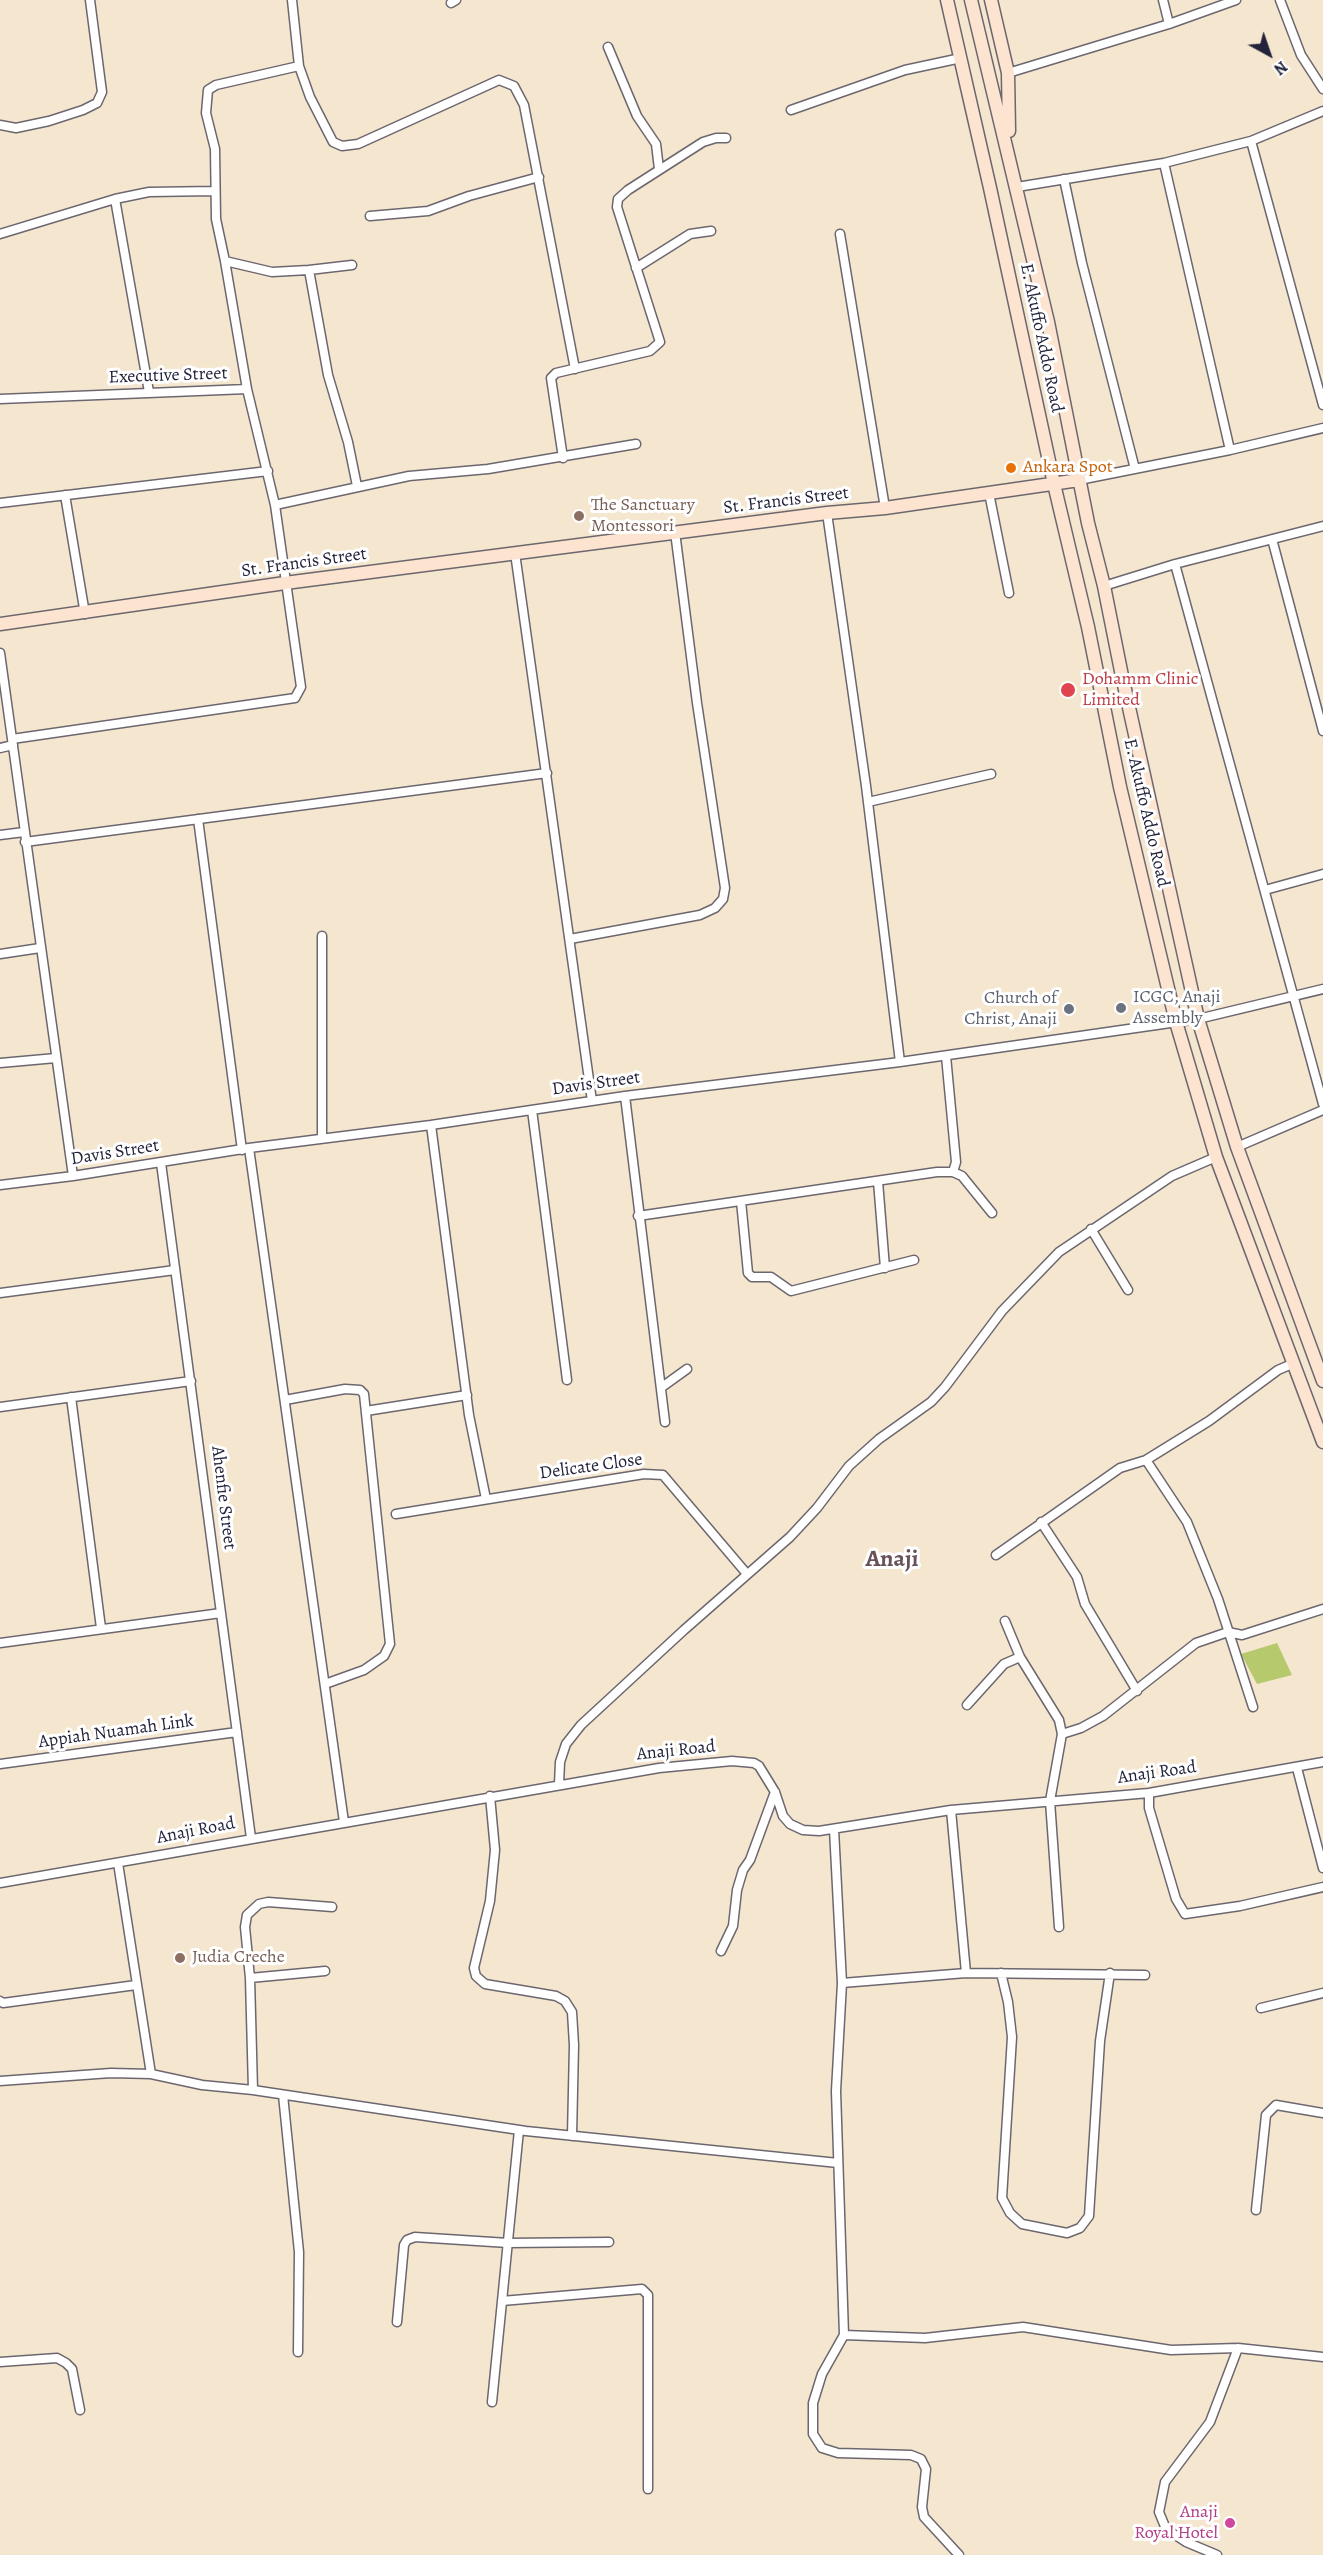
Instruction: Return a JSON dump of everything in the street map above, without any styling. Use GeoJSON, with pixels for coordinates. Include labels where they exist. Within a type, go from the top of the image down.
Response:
{"type":"FeatureCollection","features":[{"type":"Feature","properties":{"kind":"main road","name":"E. Akuffo Addo Road"},"geometry":{"type":"LineString","coordinates":[[947,0],[1088,627],[1120,787],[1176,1022],[1216,1157],[1323,1443]]}},
{"type":"Feature","properties":{"kind":"main road","name":"E. Akuffo Addo Road"},"geometry":{"type":"LineString","coordinates":[[971,0],[1048,322],[1079,480],[1198,1018],[1237,1147],[1319,1354],[1323,1382]]}},
{"type":"Feature","properties":{"kind":"main road"},"geometry":{"type":"LineString","coordinates":[[991,0],[1008,73],[1009,153]]}},
{"type":"Feature","properties":{"kind":"main road","name":"St. Francis Street"},"geometry":{"type":"LineString","coordinates":[[0,624],[85,614],[285,583],[827,513],[885,508],[1079,480]]}},
{"type":"Feature","properties":{"kind":"street"},"geometry":{"type":"LineString","coordinates":[[0,125],[16,128],[49,121],[97,103],[102,92],[90,0]]}},
{"type":"Feature","properties":{"kind":"street"},"geometry":{"type":"LineString","coordinates":[[292,0],[299,66],[310,98],[333,142],[342,146],[358,144],[499,80],[514,86],[524,105],[575,369]]}},
{"type":"Feature","properties":{"kind":"street"},"geometry":{"type":"LineString","coordinates":[[1163,0],[1169,24]]}},
{"type":"Feature","properties":{"kind":"street"},"geometry":{"type":"LineString","coordinates":[[1008,73],[1169,24],[1236,0]]}},
{"type":"Feature","properties":{"kind":"street"},"geometry":{"type":"LineString","coordinates":[[1280,0],[1301,55],[1323,89]]}},
{"type":"Feature","properties":{"kind":"street"},"geometry":{"type":"LineString","coordinates":[[608,47],[637,116],[656,144],[660,169]]}},
{"type":"Feature","properties":{"kind":"street"},"geometry":{"type":"LineString","coordinates":[[791,110],[905,70],[961,58]]}},
{"type":"Feature","properties":{"kind":"street"},"geometry":{"type":"LineString","coordinates":[[247,389],[220,242],[214,191],[215,149],[206,113],[208,90],[216,85],[299,66]]}},
{"type":"Feature","properties":{"kind":"street"},"geometry":{"type":"LineString","coordinates":[[1017,187],[1164,163],[1251,141],[1323,111]]}},
{"type":"Feature","properties":{"kind":"street"},"geometry":{"type":"LineString","coordinates":[[562,458],[551,378],[556,373],[650,351],[660,342],[617,207],[618,199],[628,190],[703,142],[726,138]]}},
{"type":"Feature","properties":{"kind":"street"},"geometry":{"type":"LineString","coordinates":[[1251,141],[1323,405]]}},
{"type":"Feature","properties":{"kind":"street"},"geometry":{"type":"LineString","coordinates":[[1164,163],[1230,450]]}},
{"type":"Feature","properties":{"kind":"street"},"geometry":{"type":"LineString","coordinates":[[370,216],[428,211],[469,196],[538,177]]}},
{"type":"Feature","properties":{"kind":"street"},"geometry":{"type":"LineString","coordinates":[[1064,179],[1082,263],[1136,469]]}},
{"type":"Feature","properties":{"kind":"street"},"geometry":{"type":"LineString","coordinates":[[0,234],[115,199],[149,192],[214,191]]}},
{"type":"Feature","properties":{"kind":"street"},"geometry":{"type":"LineString","coordinates":[[115,199],[149,392]]}},
{"type":"Feature","properties":{"kind":"street"},"geometry":{"type":"LineString","coordinates":[[636,268],[690,234],[711,231]]}},
{"type":"Feature","properties":{"kind":"street"},"geometry":{"type":"LineString","coordinates":[[840,234],[885,508]]}},
{"type":"Feature","properties":{"kind":"street"},"geometry":{"type":"LineString","coordinates":[[225,261],[272,273],[352,265]]}},
{"type":"Feature","properties":{"kind":"street"},"geometry":{"type":"LineString","coordinates":[[309,270],[328,375],[348,442],[357,486]]}},
{"type":"Feature","properties":{"kind":"street","name":"Executive Street"},"geometry":{"type":"LineString","coordinates":[[0,399],[247,389],[275,505],[301,687],[295,698],[13,742]]}},
{"type":"Feature","properties":{"kind":"street","name":"St. Francis Street"},"geometry":{"type":"LineString","coordinates":[[1079,480],[1230,450],[1323,428]]}},
{"type":"Feature","properties":{"kind":"street"},"geometry":{"type":"LineString","coordinates":[[275,505],[409,476],[488,470],[636,444]]}},
{"type":"Feature","properties":{"kind":"street"},"geometry":{"type":"LineString","coordinates":[[0,503],[268,471]]}},
{"type":"Feature","properties":{"kind":"street"},"geometry":{"type":"LineString","coordinates":[[989,493],[1009,593]]}},
{"type":"Feature","properties":{"kind":"street"},"geometry":{"type":"LineString","coordinates":[[65,495],[85,614]]}},
{"type":"Feature","properties":{"kind":"street"},"geometry":{"type":"LineString","coordinates":[[827,513],[868,802],[900,1062]]}},
{"type":"Feature","properties":{"kind":"street"},"geometry":{"type":"LineString","coordinates":[[1104,586],[1175,564],[1323,526]]}},
{"type":"Feature","properties":{"kind":"street"},"geometry":{"type":"LineString","coordinates":[[570,939],[700,915],[715,908],[723,899],[726,888],[696,703],[675,532]]}},
{"type":"Feature","properties":{"kind":"street"},"geometry":{"type":"LineString","coordinates":[[1272,539],[1323,731]]}},
{"type":"Feature","properties":{"kind":"street"},"geometry":{"type":"LineString","coordinates":[[515,553],[592,1101]]}},
{"type":"Feature","properties":{"kind":"street"},"geometry":{"type":"LineString","coordinates":[[1175,564],[1323,1104]]}},
{"type":"Feature","properties":{"kind":"street"},"geometry":{"type":"LineString","coordinates":[[0,653],[73,1176]]}},
{"type":"Feature","properties":{"kind":"street"},"geometry":{"type":"LineString","coordinates":[[0,748],[13,742]]}},
{"type":"Feature","properties":{"kind":"street"},"geometry":{"type":"LineString","coordinates":[[25,842],[547,773]]}},
{"type":"Feature","properties":{"kind":"street"},"geometry":{"type":"LineString","coordinates":[[868,802],[990,774]]}},
{"type":"Feature","properties":{"kind":"street"},"geometry":{"type":"LineString","coordinates":[[198,819],[245,1149],[285,1400],[344,1822]]}},
{"type":"Feature","properties":{"kind":"street"},"geometry":{"type":"LineString","coordinates":[[0,835],[24,832]]}},
{"type":"Feature","properties":{"kind":"street"},"geometry":{"type":"LineString","coordinates":[[1265,890],[1323,874]]}},
{"type":"Feature","properties":{"kind":"street"},"geometry":{"type":"LineString","coordinates":[[322,936],[322,1138]]}},
{"type":"Feature","properties":{"kind":"street"},"geometry":{"type":"LineString","coordinates":[[0,954],[40,948]]}},
{"type":"Feature","properties":{"kind":"street","name":"Davis Street"},"geometry":{"type":"LineString","coordinates":[[0,1185],[625,1096],[946,1056],[1176,1022],[1294,998],[1323,989]]}},
{"type":"Feature","properties":{"kind":"street"},"geometry":{"type":"LineString","coordinates":[[946,1056],[956,1162],[953,1172]]}},
{"type":"Feature","properties":{"kind":"street"},"geometry":{"type":"LineString","coordinates":[[0,1063],[56,1058]]}},
{"type":"Feature","properties":{"kind":"street"},"geometry":{"type":"LineString","coordinates":[[625,1096],[665,1422]]}},
{"type":"Feature","properties":{"kind":"street"},"geometry":{"type":"LineString","coordinates":[[532,1110],[567,1380]]}},
{"type":"Feature","properties":{"kind":"street"},"geometry":{"type":"LineString","coordinates":[[1237,1147],[1323,1110]]}},
{"type":"Feature","properties":{"kind":"street"},"geometry":{"type":"LineString","coordinates":[[431,1125],[467,1395],[486,1499]]}},
{"type":"Feature","properties":{"kind":"street"},"geometry":{"type":"LineString","coordinates":[[559,1784],[560,1762],[566,1744],[581,1725],[790,1537],[817,1508],[849,1466],[879,1439],[931,1402],[945,1387],[1002,1311],[1059,1252],[1172,1176],[1216,1157]]}},
{"type":"Feature","properties":{"kind":"street","name":"Ahenfie Street"},"geometry":{"type":"LineString","coordinates":[[161,1163],[250,1838]]}},
{"type":"Feature","properties":{"kind":"street"},"geometry":{"type":"LineString","coordinates":[[638,1216],[937,1172],[953,1172],[962,1176],[992,1213]]}},
{"type":"Feature","properties":{"kind":"street"},"geometry":{"type":"LineString","coordinates":[[878,1181],[885,1268]]}},
{"type":"Feature","properties":{"kind":"street"},"geometry":{"type":"LineString","coordinates":[[741,1201],[748,1273],[752,1277],[771,1277],[791,1291],[914,1260]]}},
{"type":"Feature","properties":{"kind":"street"},"geometry":{"type":"LineString","coordinates":[[1091,1229],[1128,1290]]}},
{"type":"Feature","properties":{"kind":"street"},"geometry":{"type":"LineString","coordinates":[[0,1293],[175,1270]]}},
{"type":"Feature","properties":{"kind":"street"},"geometry":{"type":"LineString","coordinates":[[996,1555],[1120,1468],[1146,1460],[1209,1421],[1278,1370],[1292,1364]]}},
{"type":"Feature","properties":{"kind":"street"},"geometry":{"type":"LineString","coordinates":[[662,1388],[687,1369]]}},
{"type":"Feature","properties":{"kind":"street"},"geometry":{"type":"LineString","coordinates":[[0,1407],[191,1381]]}},
{"type":"Feature","properties":{"kind":"street"},"geometry":{"type":"LineString","coordinates":[[285,1400],[345,1389],[360,1390],[364,1395],[390,1644],[384,1656],[364,1670],[325,1684]]}},
{"type":"Feature","properties":{"kind":"street"},"geometry":{"type":"LineString","coordinates":[[366,1411],[467,1395]]}},
{"type":"Feature","properties":{"kind":"street"},"geometry":{"type":"LineString","coordinates":[[71,1397],[101,1628]]}},
{"type":"Feature","properties":{"kind":"street"},"geometry":{"type":"LineString","coordinates":[[1146,1460],[1187,1522],[1218,1599],[1253,1707]]}},
{"type":"Feature","properties":{"kind":"street","name":"Delicate Close"},"geometry":{"type":"LineString","coordinates":[[396,1514],[645,1474],[663,1475],[747,1574]]}},
{"type":"Feature","properties":{"kind":"street"},"geometry":{"type":"LineString","coordinates":[[1041,1522],[1077,1577],[1084,1604],[1137,1691]]}},
{"type":"Feature","properties":{"kind":"street"},"geometry":{"type":"LineString","coordinates":[[1062,1734],[1081,1728],[1102,1716],[1196,1643],[1228,1632],[1242,1635],[1323,1609]]}},
{"type":"Feature","properties":{"kind":"street"},"geometry":{"type":"LineString","coordinates":[[0,1643],[221,1613]]}},
{"type":"Feature","properties":{"kind":"street"},"geometry":{"type":"LineString","coordinates":[[1005,1621],[1020,1657],[1059,1720],[1062,1734],[1050,1801],[1059,1927]]}},
{"type":"Feature","properties":{"kind":"street"},"geometry":{"type":"LineString","coordinates":[[967,1705],[1004,1664],[1020,1657]]}},
{"type":"Feature","properties":{"kind":"street","name":"Appiah Nuamah Link"},"geometry":{"type":"LineString","coordinates":[[0,1764],[237,1732]]}},
{"type":"Feature","properties":{"kind":"street","name":"Anaji Road"},"geometry":{"type":"LineString","coordinates":[[0,1883],[559,1784],[659,1768],[732,1761],[759,1766],[775,1792],[783,1816],[790,1824],[803,1830],[834,1829],[951,1810],[1149,1793],[1323,1762]]}},
{"type":"Feature","properties":{"kind":"street"},"geometry":{"type":"LineString","coordinates":[[1296,1768],[1323,1868]]}},
{"type":"Feature","properties":{"kind":"street"},"geometry":{"type":"LineString","coordinates":[[721,1951],[733,1926],[737,1890],[743,1870],[750,1860],[775,1792]]}},
{"type":"Feature","properties":{"kind":"street"},"geometry":{"type":"LineString","coordinates":[[1149,1793],[1149,1808],[1168,1873],[1176,1899],[1185,1914],[1240,1906],[1323,1887]]}},
{"type":"Feature","properties":{"kind":"street"},"geometry":{"type":"LineString","coordinates":[[490,1796],[495,1850],[490,1901],[474,1968],[476,1976],[485,1984],[555,1996],[565,2001],[572,2012],[574,2044],[572,2136]]}},
{"type":"Feature","properties":{"kind":"street"},"geometry":{"type":"LineString","coordinates":[[951,1810],[966,1973]]}},
{"type":"Feature","properties":{"kind":"street"},"geometry":{"type":"LineString","coordinates":[[834,1829],[842,1983],[836,2091],[844,2335],[822,2374],[813,2403],[813,2434],[822,2448],[838,2453],[911,2455],[921,2459],[926,2469],[921,2507],[924,2517],[958,2555]]}},
{"type":"Feature","properties":{"kind":"street"},"geometry":{"type":"LineString","coordinates":[[118,1863],[151,2074]]}},
{"type":"Feature","properties":{"kind":"street"},"geometry":{"type":"LineString","coordinates":[[253,2090],[250,1978],[245,1926],[247,1915],[253,1908],[268,1902],[332,1907]]}},
{"type":"Feature","properties":{"kind":"street"},"geometry":{"type":"LineString","coordinates":[[250,1978],[325,1971]]}},
{"type":"Feature","properties":{"kind":"street"},"geometry":{"type":"LineString","coordinates":[[842,1983],[966,1973],[1145,1975]]}},
{"type":"Feature","properties":{"kind":"street"},"geometry":{"type":"LineString","coordinates":[[1001,1973],[1008,2002],[1012,2037],[1002,2198],[1010,2213],[1022,2224],[1067,2233],[1080,2228],[1089,2216],[1100,2041],[1110,1973]]}},
{"type":"Feature","properties":{"kind":"street"},"geometry":{"type":"LineString","coordinates":[[0,2001],[3,2003],[136,1985]]}},
{"type":"Feature","properties":{"kind":"street"},"geometry":{"type":"LineString","coordinates":[[1261,2008],[1323,1993]]}},
{"type":"Feature","properties":{"kind":"street"},"geometry":{"type":"LineString","coordinates":[[0,2081],[111,2073],[151,2074],[202,2085],[253,2090],[519,2130],[838,2163]]}},
{"type":"Feature","properties":{"kind":"street"},"geometry":{"type":"LineString","coordinates":[[283,2095],[298,2252],[298,2352]]}},
{"type":"Feature","properties":{"kind":"street"},"geometry":{"type":"LineString","coordinates":[[1256,2210],[1266,2115],[1276,2105],[1323,2113]]}},
{"type":"Feature","properties":{"kind":"street"},"geometry":{"type":"LineString","coordinates":[[492,2402],[519,2130]]}},
{"type":"Feature","properties":{"kind":"street"},"geometry":{"type":"LineString","coordinates":[[397,2322],[404,2245],[407,2240],[415,2237],[508,2243],[609,2242]]}},
{"type":"Feature","properties":{"kind":"street"},"geometry":{"type":"LineString","coordinates":[[502,2301],[642,2289],[648,2295],[648,2489]]}},
{"type":"Feature","properties":{"kind":"street"},"geometry":{"type":"LineString","coordinates":[[844,2335],[925,2338],[1023,2327],[1171,2350],[1238,2348],[1323,2357]]}},
{"type":"Feature","properties":{"kind":"street"},"geometry":{"type":"LineString","coordinates":[[1217,2555],[1186,2542],[1166,2529],[1159,2512],[1165,2482],[1210,2422],[1238,2348]]}},
{"type":"Feature","properties":{"kind":"street"},"geometry":{"type":"LineString","coordinates":[[0,2362],[57,2358],[72,2369],[80,2410]]}},
{"type":"Feature","properties":{"kind":"green space"},"geometry":{"type":"Polygon","coordinates":[[[1277,1643],[1292,1675],[1257,1684],[1241,1654],[1277,1643]]]}},
{"type":"Feature","properties":{"kind":"place","name":"Ankara Spot"},"geometry":{"type":"Point","coordinates":[1011,468]}},
{"type":"Feature","properties":{"kind":"place","name":"The Sanctuary Montessori"},"geometry":{"type":"Point","coordinates":[579,516]}},
{"type":"Feature","properties":{"kind":"place","name":"Dohamm Clinic Limited"},"geometry":{"type":"Point","coordinates":[1068,690]}},
{"type":"Feature","properties":{"kind":"place","name":"ICGC, Anaji Assembly"},"geometry":{"type":"Point","coordinates":[1121,1008]}},
{"type":"Feature","properties":{"kind":"place","name":"Church of Christ, Anaji"},"geometry":{"type":"Point","coordinates":[1069,1009]}},
{"type":"Feature","properties":{"kind":"place","name":"Judia Creche"},"geometry":{"type":"Point","coordinates":[180,1958]}},
{"type":"Feature","properties":{"kind":"place","name":"Anaji Royal Hotel"},"geometry":{"type":"Point","coordinates":[1230,2523]}},
{"type":"Feature","properties":{"kind":"district","name":"Anaji"},"geometry":{"type":"Point","coordinates":[892,1560]}}]}
